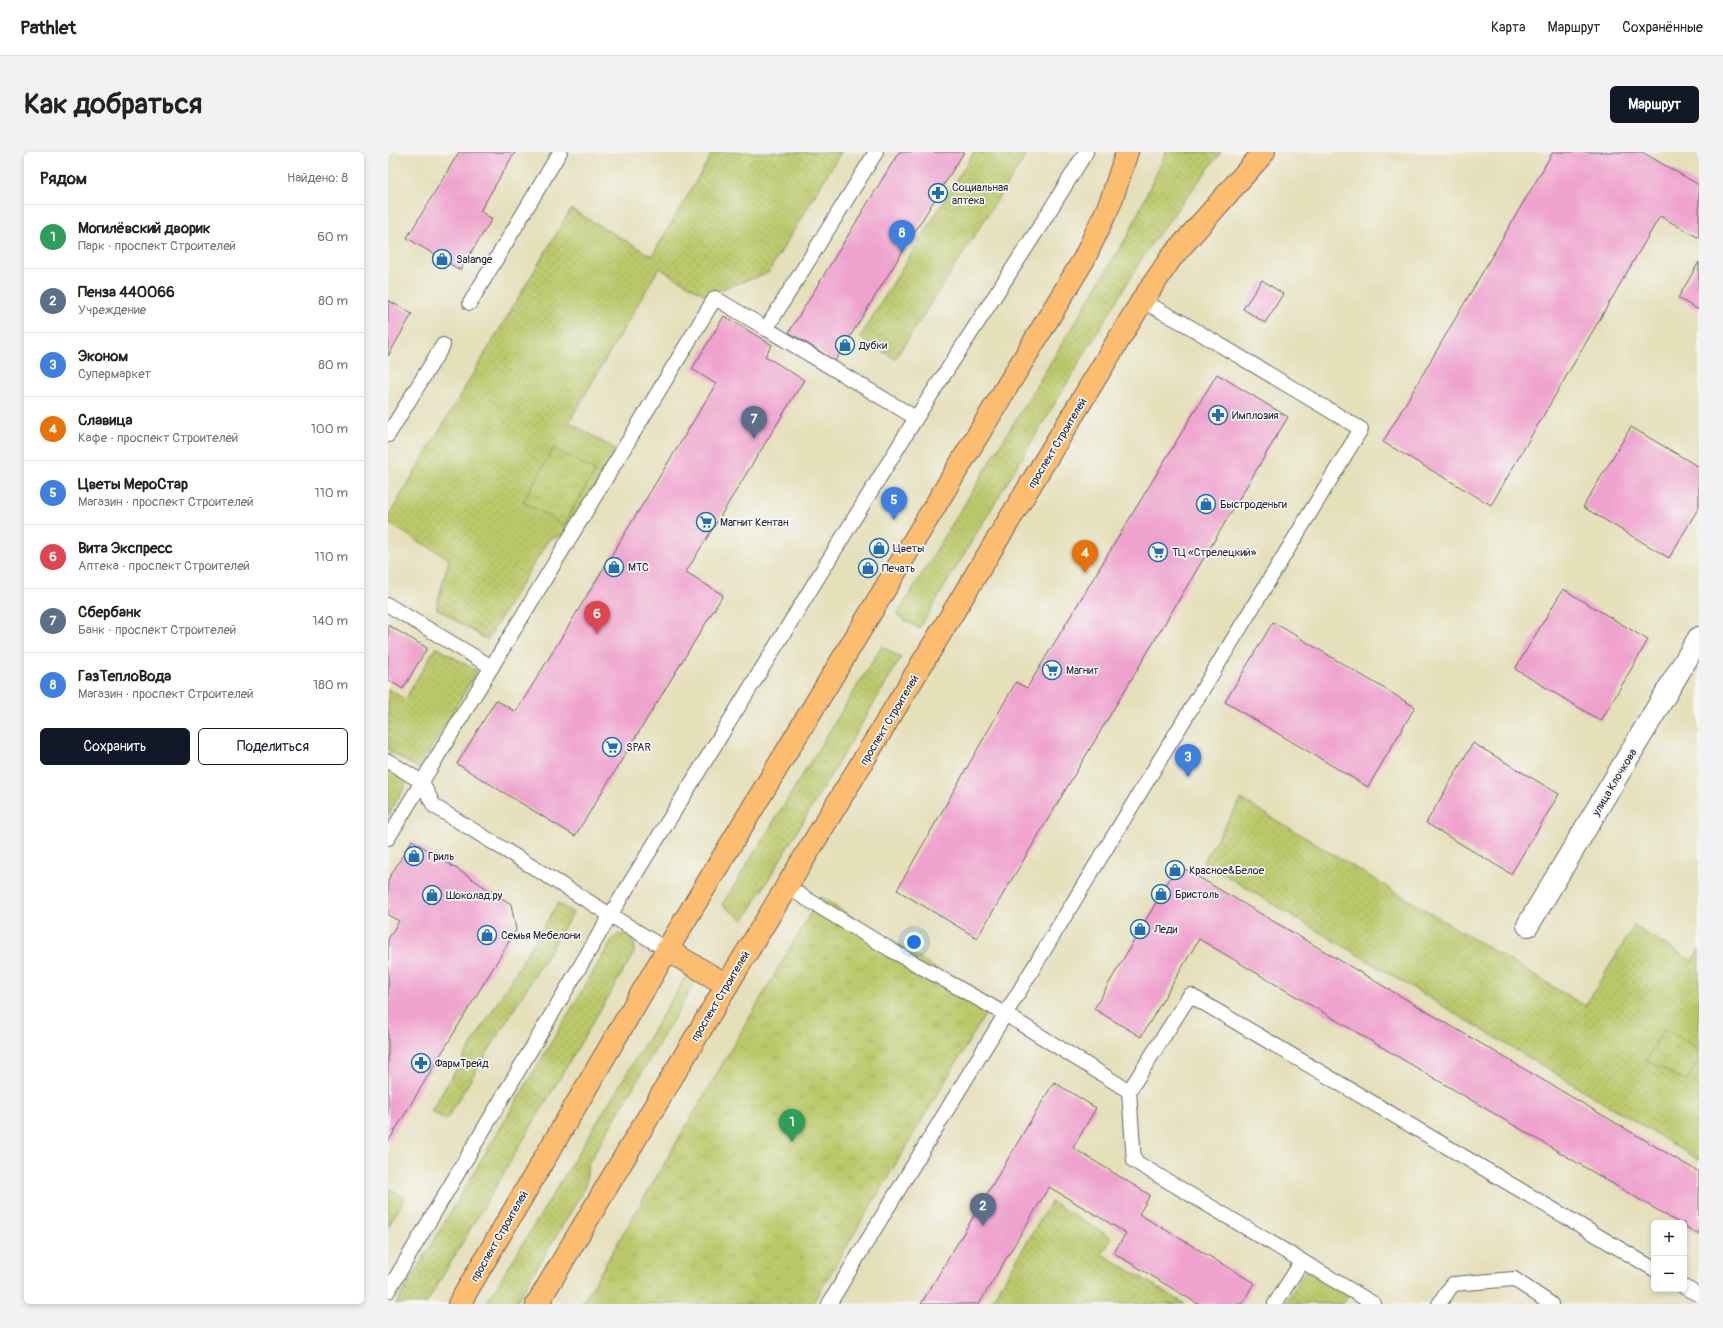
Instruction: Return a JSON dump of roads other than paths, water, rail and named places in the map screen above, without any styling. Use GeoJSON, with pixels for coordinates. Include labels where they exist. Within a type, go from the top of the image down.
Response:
{"type":"FeatureCollection","features":[{"type":"Feature","properties":{"kind":"main road","name":"проспект Строителей"},"geometry":{"type":"LineString","coordinates":[[459,1304],[667,950],[1084,259],[1111,201],[1127,152]]}},
{"type":"Feature","properties":{"kind":"main road","name":"проспект Строителей"},"geometry":{"type":"LineString","coordinates":[[537,1304],[727,985],[1142,301],[1171,258],[1264,152]]}},
{"type":"Feature","properties":{"kind":"main road"},"geometry":{"type":"LineString","coordinates":[[667,950],[727,985]]}},
{"type":"Feature","properties":{"kind":"street","name":"улица Клочкова"},"geometry":{"type":"LineString","coordinates":[[1528,925],[1699,638]]}},
{"type":"Feature","properties":{"kind":"lane"},"geometry":{"type":"LineString","coordinates":[[470,302],[560,152]]}},
{"type":"Feature","properties":{"kind":"lane"},"geometry":{"type":"LineString","coordinates":[[766,328],[876,152]]}},
{"type":"Feature","properties":{"kind":"lane"},"geometry":{"type":"LineString","coordinates":[[388,1291],[611,914],[916,418],[1086,152]]}},
{"type":"Feature","properties":{"kind":"lane"},"geometry":{"type":"LineString","coordinates":[[388,838],[715,298],[916,418]]}},
{"type":"Feature","properties":{"kind":"lane"},"geometry":{"type":"LineString","coordinates":[[829,1304],[1361,429],[1185,324],[1142,301]]}},
{"type":"Feature","properties":{"kind":"lane"},"geometry":{"type":"LineString","coordinates":[[388,435],[443,345]]}},
{"type":"Feature","properties":{"kind":"lane"},"geometry":{"type":"LineString","coordinates":[[388,605],[492,667]]}},
{"type":"Feature","properties":{"kind":"lane"},"geometry":{"type":"LineString","coordinates":[[388,761],[422,782],[434,806],[667,950]]}},
{"type":"Feature","properties":{"kind":"lane"},"geometry":{"type":"LineString","coordinates":[[787,887],[891,950],[1005,1014],[1129,1091]]}},
{"type":"Feature","properties":{"kind":"lane"},"geometry":{"type":"LineString","coordinates":[[1374,1304],[1134,1160],[1129,1091],[1190,995],[1651,1267]]}},
{"type":"Feature","properties":{"kind":"lane"},"geometry":{"type":"LineString","coordinates":[[1275,1304],[1302,1261]]}},
{"type":"Feature","properties":{"kind":"lane"},"geometry":{"type":"LineString","coordinates":[[1439,1304],[1453,1284],[1514,1279],[1551,1304]]}},
{"type":"Feature","properties":{"kind":"lane"},"geometry":{"type":"LineString","coordinates":[[1687,1289],[1699,1295]]}},
{"type":"Feature","properties":{"kind":"place","name":"Социальная аптека"},"geometry":{"type":"Point","coordinates":[938,193]}},
{"type":"Feature","properties":{"kind":"place","name":"ГазТеплоВода"},"geometry":{"type":"Point","coordinates":[902,253]}},
{"type":"Feature","properties":{"kind":"place","name":"Salange"},"geometry":{"type":"Point","coordinates":[442,259]}},
{"type":"Feature","properties":{"kind":"place","name":"Дубки"},"geometry":{"type":"Point","coordinates":[845,345]}},
{"type":"Feature","properties":{"kind":"place","name":"Имплозия"},"geometry":{"type":"Point","coordinates":[1218,415]}},
{"type":"Feature","properties":{"kind":"place","name":"Сбербанк"},"geometry":{"type":"Point","coordinates":[754,439]}},
{"type":"Feature","properties":{"kind":"place","name":"Быстроденьги"},"geometry":{"type":"Point","coordinates":[1206,504]}},
{"type":"Feature","properties":{"kind":"place","name":"Цветы МероСтар"},"geometry":{"type":"Point","coordinates":[894,520]}},
{"type":"Feature","properties":{"kind":"place","name":"Магнит Кентан"},"geometry":{"type":"Point","coordinates":[706,522]}},
{"type":"Feature","properties":{"kind":"place","name":"Цветы"},"geometry":{"type":"Point","coordinates":[879,548]}},
{"type":"Feature","properties":{"kind":"place","name":"ТЦ «Стрелецкий»"},"geometry":{"type":"Point","coordinates":[1158,552]}},
{"type":"Feature","properties":{"kind":"place","name":"МТС"},"geometry":{"type":"Point","coordinates":[614,567]}},
{"type":"Feature","properties":{"kind":"place","name":"Печать"},"geometry":{"type":"Point","coordinates":[868,568]}},
{"type":"Feature","properties":{"kind":"place","name":"Славица"},"geometry":{"type":"Point","coordinates":[1085,573]}},
{"type":"Feature","properties":{"kind":"place","name":"Вита Экспресс"},"geometry":{"type":"Point","coordinates":[597,634]}},
{"type":"Feature","properties":{"kind":"place","name":"Магнит"},"geometry":{"type":"Point","coordinates":[1052,670]}},
{"type":"Feature","properties":{"kind":"place","name":"SPAR"},"geometry":{"type":"Point","coordinates":[612,747]}},
{"type":"Feature","properties":{"kind":"place","name":"Эконом"},"geometry":{"type":"Point","coordinates":[1188,777]}},
{"type":"Feature","properties":{"kind":"place","name":"Гриль"},"geometry":{"type":"Point","coordinates":[414,856]}},
{"type":"Feature","properties":{"kind":"place","name":"Красное&Белое"},"geometry":{"type":"Point","coordinates":[1175,870]}},
{"type":"Feature","properties":{"kind":"place","name":"Бристоль"},"geometry":{"type":"Point","coordinates":[1161,894]}},
{"type":"Feature","properties":{"kind":"place","name":"Шоколад.ру"},"geometry":{"type":"Point","coordinates":[432,895]}},
{"type":"Feature","properties":{"kind":"place","name":"Леди"},"geometry":{"type":"Point","coordinates":[1140,929]}},
{"type":"Feature","properties":{"kind":"place","name":"Семья Мебелони"},"geometry":{"type":"Point","coordinates":[487,935]}},
{"type":"Feature","properties":{"kind":"place","name":"ФармТрейд"},"geometry":{"type":"Point","coordinates":[421,1063]}},
{"type":"Feature","properties":{"kind":"place","name":"Могилёвский дворик"},"geometry":{"type":"Point","coordinates":[792,1142]}},
{"type":"Feature","properties":{"kind":"place","name":"Пенза 440066"},"geometry":{"type":"Point","coordinates":[983,1226]}}]}
